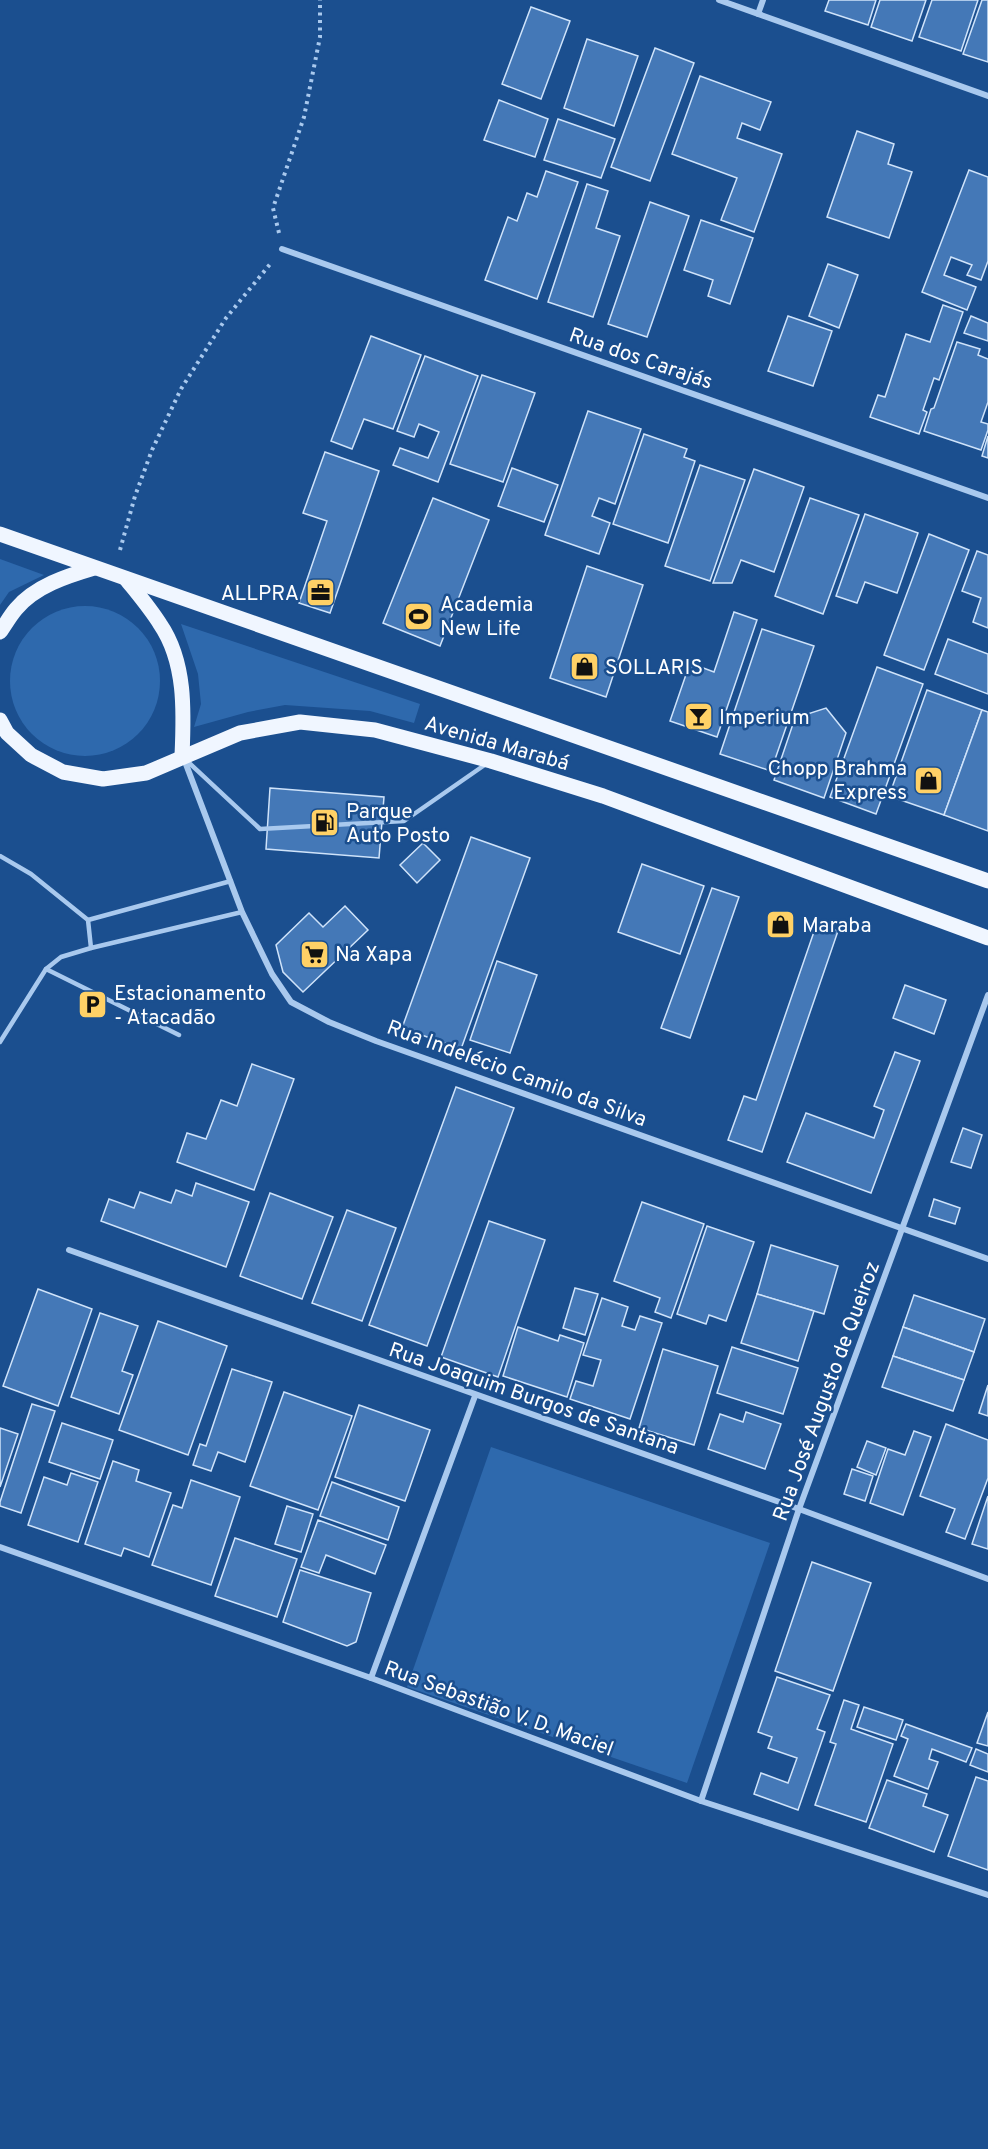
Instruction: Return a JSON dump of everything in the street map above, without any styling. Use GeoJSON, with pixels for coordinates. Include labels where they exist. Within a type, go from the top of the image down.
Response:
{"type":"FeatureCollection","features":[{"type":"Feature","properties":{"kind":"main road","name":"Avenida Marabá"},"geometry":{"type":"LineString","coordinates":[[0,534],[988,881]]}},
{"type":"Feature","properties":{"kind":"main road"},"geometry":{"type":"LineString","coordinates":[[0,632],[17,607],[41,589],[67,576],[94,568]]}},
{"type":"Feature","properties":{"kind":"main road"},"geometry":{"type":"LineString","coordinates":[[119,576],[161,625],[173,649],[183,700],[182,756]]}},
{"type":"Feature","properties":{"kind":"main road","name":"Avenida Marabá"},"geometry":{"type":"LineString","coordinates":[[0,720],[7,733],[31,755],[63,772],[103,779],[146,773],[240,733],[300,722],[375,730],[491,761],[603,796],[988,938]]}},
{"type":"Feature","properties":{"kind":"street"},"geometry":{"type":"LineString","coordinates":[[719,0],[988,96]]}},
{"type":"Feature","properties":{"kind":"street"},"geometry":{"type":"LineString","coordinates":[[758,14],[763,0]]}},
{"type":"Feature","properties":{"kind":"street","name":"Rua dos Carajás"},"geometry":{"type":"LineString","coordinates":[[282,249],[988,498]]}},
{"type":"Feature","properties":{"kind":"street","name":"Rua Indelécio Camilo da Silva"},"geometry":{"type":"LineString","coordinates":[[182,756],[242,912],[272,974],[291,1002],[329,1022],[376,1041],[988,1259]]}},
{"type":"Feature","properties":{"kind":"street","name":"Rua José Augusto de Queiroz"},"geometry":{"type":"LineString","coordinates":[[701,1800],[799,1509],[988,995]]}},
{"type":"Feature","properties":{"kind":"street","name":"Rua Joaquim Burgos de Santana"},"geometry":{"type":"LineString","coordinates":[[69,1250],[475,1396],[799,1509],[988,1579]]}},
{"type":"Feature","properties":{"kind":"street"},"geometry":{"type":"LineString","coordinates":[[371,1678],[475,1396]]}},
{"type":"Feature","properties":{"kind":"street","name":"Rua Sebastião V. D. Maciel"},"geometry":{"type":"LineString","coordinates":[[0,1547],[371,1678],[701,1800],[988,1895]]}},
{"type":"Feature","properties":{"kind":"lane"},"geometry":{"type":"LineString","coordinates":[[182,756],[260,829],[404,821],[491,761]]}},
{"type":"Feature","properties":{"kind":"lane"},"geometry":{"type":"LineString","coordinates":[[0,856],[31,874],[88,920],[91,948]]}},
{"type":"Feature","properties":{"kind":"lane"},"geometry":{"type":"LineString","coordinates":[[88,920],[231,881]]}},
{"type":"Feature","properties":{"kind":"lane"},"geometry":{"type":"LineString","coordinates":[[0,1042],[46,969],[60,957],[242,912]]}},
{"type":"Feature","properties":{"kind":"lane"},"geometry":{"type":"LineString","coordinates":[[46,969],[179,1035]]}},
{"type":"Feature","properties":{"kind":"path"},"geometry":{"type":"LineString","coordinates":[[119,576],[135,496],[152,450],[181,389],[226,318],[282,249],[273,208],[304,117],[320,38],[320,0]]}},
{"type":"Feature","properties":{"kind":"shaded area"},"geometry":{"type":"Polygon","coordinates":[[[0,559],[44,575],[9,592],[0,605],[0,559]]]}},
{"type":"Feature","properties":{"kind":"shaded area"},"geometry":{"type":"Polygon","coordinates":[[[85,606],[100,607],[114,612],[138,628],[154,652],[159,666],[159,696],[154,710],[138,734],[114,750],[100,755],[85,756],[70,755],[56,750],[32,734],[16,710],[11,696],[10,681],[11,666],[16,652],[32,628],[56,612],[70,607],[85,606]]]}},
{"type":"Feature","properties":{"kind":"shaded area"},"geometry":{"type":"Polygon","coordinates":[[[181,624],[420,704],[414,723],[370,711],[285,705],[248,712],[194,727],[201,704],[198,674],[181,624]]]}},
{"type":"Feature","properties":{"kind":"shaded area"},"geometry":{"type":"Polygon","coordinates":[[[491,1447],[770,1543],[687,1783],[407,1687],[491,1447]]]}},
{"type":"Feature","properties":{"kind":"building"},"geometry":{"type":"Polygon","coordinates":[[[829,0],[876,0],[868,25],[825,11],[829,0]]]}},
{"type":"Feature","properties":{"kind":"building"},"geometry":{"type":"Polygon","coordinates":[[[880,0],[926,0],[912,41],[871,27],[880,0]]]}},
{"type":"Feature","properties":{"kind":"building"},"geometry":{"type":"Polygon","coordinates":[[[932,0],[978,0],[961,51],[919,37],[932,0]]]}},
{"type":"Feature","properties":{"kind":"building"},"geometry":{"type":"Polygon","coordinates":[[[982,0],[988,0],[988,62],[963,54],[982,0]]]}},
{"type":"Feature","properties":{"kind":"building"},"geometry":{"type":"Polygon","coordinates":[[[531,7],[570,21],[541,99],[502,84],[531,7]]]}},
{"type":"Feature","properties":{"kind":"building"},"geometry":{"type":"Polygon","coordinates":[[[587,39],[638,56],[614,126],[564,108],[587,39]]]}},
{"type":"Feature","properties":{"kind":"building"},"geometry":{"type":"Polygon","coordinates":[[[655,48],[694,63],[650,181],[611,167],[655,48]]]}},
{"type":"Feature","properties":{"kind":"building"},"geometry":{"type":"Polygon","coordinates":[[[700,76],[771,102],[760,130],[742,123],[737,138],[782,154],[754,232],[721,220],[737,178],[672,154],[700,76]]]}},
{"type":"Feature","properties":{"kind":"building"},"geometry":{"type":"Polygon","coordinates":[[[499,100],[548,119],[535,157],[484,140],[499,100]]]}},
{"type":"Feature","properties":{"kind":"building"},"geometry":{"type":"Polygon","coordinates":[[[558,119],[615,139],[601,178],[544,160],[558,119]]]}},
{"type":"Feature","properties":{"kind":"building"},"geometry":{"type":"Polygon","coordinates":[[[857,131],[894,144],[888,164],[912,172],[889,238],[827,217],[857,131]]]}},
{"type":"Feature","properties":{"kind":"building"},"geometry":{"type":"Polygon","coordinates":[[[969,170],[988,177],[988,261],[981,280],[967,275],[972,265],[951,257],[944,275],[976,287],[967,310],[922,292],[969,170]]]}},
{"type":"Feature","properties":{"kind":"building"},"geometry":{"type":"Polygon","coordinates":[[[546,171],[578,182],[537,299],[485,280],[508,217],[517,221],[527,193],[537,197],[546,171]]]}},
{"type":"Feature","properties":{"kind":"building"},"geometry":{"type":"Polygon","coordinates":[[[587,184],[608,191],[596,228],[620,236],[593,317],[548,302],[587,184]]]}},
{"type":"Feature","properties":{"kind":"building"},"geometry":{"type":"Polygon","coordinates":[[[650,202],[689,216],[647,337],[608,324],[650,202]]]}},
{"type":"Feature","properties":{"kind":"building"},"geometry":{"type":"Polygon","coordinates":[[[701,220],[753,238],[730,304],[708,296],[713,280],[684,270],[701,220]]]}},
{"type":"Feature","properties":{"kind":"building"},"geometry":{"type":"Polygon","coordinates":[[[828,264],[858,275],[839,328],[809,316],[828,264]]]}},
{"type":"Feature","properties":{"kind":"building"},"geometry":{"type":"Polygon","coordinates":[[[943,305],[963,312],[939,380],[934,378],[923,410],[927,412],[919,434],[870,417],[878,395],[885,397],[906,334],[930,342],[943,305]]]}},
{"type":"Feature","properties":{"kind":"building"},"geometry":{"type":"Polygon","coordinates":[[[788,316],[832,331],[813,386],[768,371],[788,316]]]}},
{"type":"Feature","properties":{"kind":"building"},"geometry":{"type":"Polygon","coordinates":[[[971,316],[988,323],[988,341],[964,333],[971,316]]]}},
{"type":"Feature","properties":{"kind":"building"},"geometry":{"type":"Polygon","coordinates":[[[371,336],[421,355],[393,429],[364,419],[352,449],[331,441],[371,336]]]}},
{"type":"Feature","properties":{"kind":"building"},"geometry":{"type":"Polygon","coordinates":[[[957,342],[980,349],[978,355],[988,359],[988,402],[981,422],[988,424],[988,430],[981,450],[924,431],[957,342]]]}},
{"type":"Feature","properties":{"kind":"building"},"geometry":{"type":"Polygon","coordinates":[[[425,356],[478,376],[438,482],[393,465],[400,448],[428,458],[439,432],[419,424],[414,437],[397,431],[425,356]]]}},
{"type":"Feature","properties":{"kind":"building"},"geometry":{"type":"Polygon","coordinates":[[[482,375],[535,393],[503,482],[450,464],[482,375]]]}},
{"type":"Feature","properties":{"kind":"building"},"geometry":{"type":"Polygon","coordinates":[[[588,411],[641,429],[615,504],[599,498],[592,516],[610,523],[599,554],[545,535],[588,411]]]}},
{"type":"Feature","properties":{"kind":"building"},"geometry":{"type":"Polygon","coordinates":[[[644,434],[687,449],[684,457],[695,461],[668,543],[613,524],[644,434]]]}},
{"type":"Feature","properties":{"kind":"building"},"geometry":{"type":"Polygon","coordinates":[[[988,436],[988,458],[982,456],[988,436]]]}},
{"type":"Feature","properties":{"kind":"building"},"geometry":{"type":"Polygon","coordinates":[[[325,452],[379,471],[330,613],[299,603],[327,521],[303,513],[325,452]]]}},
{"type":"Feature","properties":{"kind":"building"},"geometry":{"type":"Polygon","coordinates":[[[700,465],[745,480],[710,581],[665,566],[700,465]]]}},
{"type":"Feature","properties":{"kind":"building"},"geometry":{"type":"Polygon","coordinates":[[[512,468],[558,485],[544,522],[498,506],[512,468]]]}},
{"type":"Feature","properties":{"kind":"building"},"geometry":{"type":"Polygon","coordinates":[[[754,469],[804,487],[774,572],[741,560],[732,583],[713,583],[754,469]]]}},
{"type":"Feature","properties":{"kind":"building"},"geometry":{"type":"Polygon","coordinates":[[[433,498],[489,520],[440,646],[383,623],[433,498]]]}},
{"type":"Feature","properties":{"kind":"building"},"geometry":{"type":"Polygon","coordinates":[[[810,498],[859,515],[823,614],[775,596],[810,498]]]}},
{"type":"Feature","properties":{"kind":"building"},"geometry":{"type":"Polygon","coordinates":[[[865,514],[918,533],[897,593],[865,582],[857,603],[836,596],[865,514]]]}},
{"type":"Feature","properties":{"kind":"building"},"geometry":{"type":"Polygon","coordinates":[[[929,534],[969,550],[924,670],[884,655],[929,534]]]}},
{"type":"Feature","properties":{"kind":"building"},"geometry":{"type":"Polygon","coordinates":[[[977,551],[988,555],[988,628],[973,622],[981,598],[962,591],[977,551]]]}},
{"type":"Feature","properties":{"kind":"building"},"geometry":{"type":"Polygon","coordinates":[[[587,566],[643,585],[606,697],[550,678],[587,566]]]}},
{"type":"Feature","properties":{"kind":"building"},"geometry":{"type":"Polygon","coordinates":[[[734,612],[757,620],[717,737],[670,721],[690,663],[714,672],[734,612]]]}},
{"type":"Feature","properties":{"kind":"building"},"geometry":{"type":"Polygon","coordinates":[[[762,629],[814,646],[771,771],[720,754],[762,629]]]}},
{"type":"Feature","properties":{"kind":"building"},"geometry":{"type":"Polygon","coordinates":[[[948,639],[988,654],[988,694],[935,674],[948,639]]]}},
{"type":"Feature","properties":{"kind":"building"},"geometry":{"type":"Polygon","coordinates":[[[877,667],[923,684],[876,814],[830,797],[877,667]]]}},
{"type":"Feature","properties":{"kind":"building"},"geometry":{"type":"Polygon","coordinates":[[[927,690],[982,710],[944,815],[889,796],[927,690]]]}},
{"type":"Feature","properties":{"kind":"building"},"geometry":{"type":"Polygon","coordinates":[[[826,708],[846,733],[824,798],[774,780],[795,718],[826,708]]]}},
{"type":"Feature","properties":{"kind":"building"},"geometry":{"type":"Polygon","coordinates":[[[982,710],[988,712],[988,831],[944,815],[982,710]]]}},
{"type":"Feature","properties":{"kind":"building","name":"Parque Auto Posto"},"geometry":{"type":"Polygon","coordinates":[[[270,788],[384,797],[379,858],[266,849],[270,788]]]}},
{"type":"Feature","properties":{"kind":"building"},"geometry":{"type":"Polygon","coordinates":[[[471,837],[530,858],[461,1049],[402,1028],[471,837]]]}},
{"type":"Feature","properties":{"kind":"building"},"geometry":{"type":"Polygon","coordinates":[[[423,843],[440,860],[417,883],[400,865],[423,843]]]}},
{"type":"Feature","properties":{"kind":"building"},"geometry":{"type":"Polygon","coordinates":[[[642,864],[704,886],[680,954],[618,932],[642,864]]]}},
{"type":"Feature","properties":{"kind":"building"},"geometry":{"type":"Polygon","coordinates":[[[712,888],[739,897],[690,1038],[661,1028],[712,888]]]}},
{"type":"Feature","properties":{"kind":"building"},"geometry":{"type":"Polygon","coordinates":[[[345,906],[368,930],[303,992],[283,972],[276,945],[309,913],[323,927],[345,906]]]}},
{"type":"Feature","properties":{"kind":"building"},"geometry":{"type":"Polygon","coordinates":[[[817,923],[838,931],[762,1152],[728,1140],[744,1096],[756,1100],[817,923]]]}},
{"type":"Feature","properties":{"kind":"building"},"geometry":{"type":"Polygon","coordinates":[[[497,961],[537,975],[510,1053],[470,1040],[497,961]]]}},
{"type":"Feature","properties":{"kind":"building"},"geometry":{"type":"Polygon","coordinates":[[[905,985],[946,1000],[934,1034],[893,1018],[905,985]]]}},
{"type":"Feature","properties":{"kind":"building"},"geometry":{"type":"Polygon","coordinates":[[[895,1052],[920,1061],[871,1193],[787,1162],[806,1113],[874,1138],[884,1110],[874,1106],[895,1052]]]}},
{"type":"Feature","properties":{"kind":"building"},"geometry":{"type":"Polygon","coordinates":[[[252,1064],[294,1079],[254,1190],[177,1162],[187,1133],[206,1139],[221,1100],[237,1106],[252,1064]]]}},
{"type":"Feature","properties":{"kind":"building"},"geometry":{"type":"Polygon","coordinates":[[[456,1087],[514,1108],[427,1346],[369,1325],[456,1087]]]}},
{"type":"Feature","properties":{"kind":"building"},"geometry":{"type":"Polygon","coordinates":[[[963,1128],[982,1135],[971,1168],[951,1162],[963,1128]]]}},
{"type":"Feature","properties":{"kind":"building"},"geometry":{"type":"Polygon","coordinates":[[[196,1183],[249,1202],[226,1267],[101,1221],[109,1199],[134,1208],[140,1192],[171,1203],[176,1190],[192,1196],[196,1183]]]}},
{"type":"Feature","properties":{"kind":"building"},"geometry":{"type":"Polygon","coordinates":[[[270,1193],[333,1217],[302,1299],[240,1276],[270,1193]]]}},
{"type":"Feature","properties":{"kind":"building"},"geometry":{"type":"Polygon","coordinates":[[[934,1199],[960,1208],[955,1224],[929,1216],[934,1199]]]}},
{"type":"Feature","properties":{"kind":"building"},"geometry":{"type":"Polygon","coordinates":[[[642,1202],[704,1224],[671,1318],[655,1312],[660,1298],[614,1281],[642,1202]]]}},
{"type":"Feature","properties":{"kind":"building"},"geometry":{"type":"Polygon","coordinates":[[[347,1210],[396,1228],[362,1321],[312,1303],[347,1210]]]}},
{"type":"Feature","properties":{"kind":"building"},"geometry":{"type":"Polygon","coordinates":[[[489,1221],[545,1240],[498,1377],[441,1357],[489,1221]]]}},
{"type":"Feature","properties":{"kind":"building"},"geometry":{"type":"Polygon","coordinates":[[[707,1226],[754,1242],[726,1321],[709,1315],[706,1324],[677,1314],[707,1226]]]}},
{"type":"Feature","properties":{"kind":"building"},"geometry":{"type":"Polygon","coordinates":[[[771,1245],[838,1266],[824,1314],[757,1294],[771,1245]]]}},
{"type":"Feature","properties":{"kind":"building"},"geometry":{"type":"Polygon","coordinates":[[[575,1288],[598,1294],[585,1335],[563,1328],[575,1288]]]}},
{"type":"Feature","properties":{"kind":"building"},"geometry":{"type":"Polygon","coordinates":[[[38,1289],[92,1309],[58,1406],[3,1386],[38,1289]]]}},
{"type":"Feature","properties":{"kind":"building"},"geometry":{"type":"Polygon","coordinates":[[[757,1294],[814,1311],[798,1361],[741,1343],[757,1294]]]}},
{"type":"Feature","properties":{"kind":"building"},"geometry":{"type":"Polygon","coordinates":[[[914,1295],[985,1319],[974,1352],[903,1327],[914,1295]]]}},
{"type":"Feature","properties":{"kind":"building"},"geometry":{"type":"Polygon","coordinates":[[[602,1298],[628,1307],[622,1326],[635,1330],[640,1316],[662,1323],[630,1419],[570,1399],[576,1381],[593,1386],[601,1360],[583,1355],[602,1298]]]}},
{"type":"Feature","properties":{"kind":"building"},"geometry":{"type":"Polygon","coordinates":[[[100,1313],[138,1326],[122,1371],[133,1375],[119,1414],[71,1397],[100,1313]]]}},
{"type":"Feature","properties":{"kind":"building"},"geometry":{"type":"Polygon","coordinates":[[[158,1321],[227,1346],[188,1455],[119,1430],[158,1321]]]}},
{"type":"Feature","properties":{"kind":"building"},"geometry":{"type":"Polygon","coordinates":[[[518,1327],[558,1341],[560,1335],[584,1343],[567,1397],[503,1376],[518,1327]]]}},
{"type":"Feature","properties":{"kind":"building"},"geometry":{"type":"Polygon","coordinates":[[[903,1327],[974,1352],[964,1380],[893,1356],[903,1327]]]}},
{"type":"Feature","properties":{"kind":"building"},"geometry":{"type":"Polygon","coordinates":[[[732,1347],[798,1368],[783,1414],[717,1393],[732,1347]]]}},
{"type":"Feature","properties":{"kind":"building"},"geometry":{"type":"Polygon","coordinates":[[[663,1349],[718,1366],[694,1445],[639,1428],[663,1349]]]}},
{"type":"Feature","properties":{"kind":"building"},"geometry":{"type":"Polygon","coordinates":[[[893,1356],[964,1380],[953,1411],[882,1387],[893,1356]]]}},
{"type":"Feature","properties":{"kind":"building"},"geometry":{"type":"Polygon","coordinates":[[[232,1369],[272,1382],[245,1462],[218,1452],[211,1471],[193,1465],[200,1444],[206,1446],[232,1369]]]}},
{"type":"Feature","properties":{"kind":"building"},"geometry":{"type":"Polygon","coordinates":[[[988,1385],[988,1416],[979,1413],[988,1385]]]}},
{"type":"Feature","properties":{"kind":"building"},"geometry":{"type":"Polygon","coordinates":[[[284,1392],[352,1416],[318,1510],[250,1486],[284,1392]]]}},
{"type":"Feature","properties":{"kind":"building"},"geometry":{"type":"Polygon","coordinates":[[[32,1404],[55,1411],[21,1513],[0,1506],[0,1502],[32,1404]]]}},
{"type":"Feature","properties":{"kind":"building"},"geometry":{"type":"Polygon","coordinates":[[[359,1405],[430,1430],[405,1501],[335,1477],[359,1405]]]}},
{"type":"Feature","properties":{"kind":"building"},"geometry":{"type":"Polygon","coordinates":[[[746,1412],[781,1424],[765,1469],[708,1449],[720,1414],[743,1422],[746,1412]]]}},
{"type":"Feature","properties":{"kind":"building"},"geometry":{"type":"Polygon","coordinates":[[[62,1423],[113,1440],[100,1479],[49,1462],[62,1423]]]}},
{"type":"Feature","properties":{"kind":"building"},"geometry":{"type":"Polygon","coordinates":[[[946,1424],[988,1440],[988,1478],[965,1539],[946,1532],[955,1509],[920,1496],[946,1424]]]}},
{"type":"Feature","properties":{"kind":"building"},"geometry":{"type":"Polygon","coordinates":[[[0,1428],[18,1434],[0,1487],[0,1428]]]}},
{"type":"Feature","properties":{"kind":"building"},"geometry":{"type":"Polygon","coordinates":[[[914,1431],[931,1437],[903,1515],[870,1503],[888,1449],[905,1455],[914,1431]]]}},
{"type":"Feature","properties":{"kind":"building"},"geometry":{"type":"Polygon","coordinates":[[[867,1441],[886,1448],[876,1475],[857,1467],[867,1441]]]}},
{"type":"Feature","properties":{"kind":"building"},"geometry":{"type":"Polygon","coordinates":[[[113,1461],[139,1470],[136,1481],[171,1493],[149,1557],[124,1548],[121,1556],[85,1544],[113,1461]]]}},
{"type":"Feature","properties":{"kind":"building"},"geometry":{"type":"Polygon","coordinates":[[[852,1469],[873,1476],[865,1501],[844,1494],[852,1469]]]}},
{"type":"Feature","properties":{"kind":"building"},"geometry":{"type":"Polygon","coordinates":[[[71,1473],[98,1482],[78,1542],[28,1525],[44,1477],[67,1485],[71,1473]]]}},
{"type":"Feature","properties":{"kind":"building"},"geometry":{"type":"Polygon","coordinates":[[[191,1480],[240,1497],[211,1585],[152,1565],[173,1505],[182,1508],[191,1480]]]}},
{"type":"Feature","properties":{"kind":"building"},"geometry":{"type":"Polygon","coordinates":[[[332,1482],[399,1507],[388,1540],[320,1516],[332,1482]]]}},
{"type":"Feature","properties":{"kind":"building"},"geometry":{"type":"Polygon","coordinates":[[[988,1496],[988,1549],[972,1544],[988,1496]]]}},
{"type":"Feature","properties":{"kind":"building"},"geometry":{"type":"Polygon","coordinates":[[[287,1506],[313,1514],[301,1552],[275,1544],[287,1506]]]}},
{"type":"Feature","properties":{"kind":"building"},"geometry":{"type":"Polygon","coordinates":[[[318,1520],[386,1545],[375,1574],[326,1555],[319,1573],[301,1567],[318,1520]]]}},
{"type":"Feature","properties":{"kind":"building"},"geometry":{"type":"Polygon","coordinates":[[[235,1538],[297,1559],[277,1617],[215,1596],[235,1538]]]}},
{"type":"Feature","properties":{"kind":"building"},"geometry":{"type":"Polygon","coordinates":[[[812,1562],[871,1583],[833,1691],[775,1671],[812,1562]]]}},
{"type":"Feature","properties":{"kind":"building"},"geometry":{"type":"Polygon","coordinates":[[[300,1570],[371,1593],[356,1642],[347,1646],[283,1622],[300,1570]]]}},
{"type":"Feature","properties":{"kind":"building"},"geometry":{"type":"Polygon","coordinates":[[[777,1677],[830,1695],[817,1729],[825,1732],[798,1810],[754,1794],[761,1773],[788,1783],[797,1758],[768,1748],[772,1737],[758,1732],[777,1677]]]}},
{"type":"Feature","properties":{"kind":"building"},"geometry":{"type":"Polygon","coordinates":[[[844,1700],[859,1705],[851,1729],[893,1744],[866,1822],[815,1805],[836,1744],[830,1742],[844,1700]]]}},
{"type":"Feature","properties":{"kind":"building"},"geometry":{"type":"Polygon","coordinates":[[[864,1707],[903,1720],[896,1740],[857,1727],[864,1707]]]}},
{"type":"Feature","properties":{"kind":"building"},"geometry":{"type":"Polygon","coordinates":[[[988,1712],[988,1746],[977,1743],[988,1712]]]}},
{"type":"Feature","properties":{"kind":"building"},"geometry":{"type":"Polygon","coordinates":[[[906,1724],[972,1748],[966,1762],[932,1749],[929,1759],[938,1762],[928,1789],[894,1776],[908,1739],[901,1736],[906,1724]]]}},
{"type":"Feature","properties":{"kind":"building"},"geometry":{"type":"Polygon","coordinates":[[[976,1749],[988,1754],[988,1772],[970,1765],[976,1749]]]}},
{"type":"Feature","properties":{"kind":"building"},"geometry":{"type":"Polygon","coordinates":[[[976,1777],[988,1781],[988,1870],[948,1856],[976,1777]]]}},
{"type":"Feature","properties":{"kind":"building"},"geometry":{"type":"Polygon","coordinates":[[[887,1780],[927,1794],[923,1806],[948,1815],[934,1852],[869,1828],[887,1780]]]}},
{"type":"Feature","properties":{"kind":"place","name":"ALLPRA"},"geometry":{"type":"Point","coordinates":[320,593]}},
{"type":"Feature","properties":{"kind":"place","name":"Academia New Life"},"geometry":{"type":"Point","coordinates":[419,616]}},
{"type":"Feature","properties":{"kind":"place","name":"SOLLARIS"},"geometry":{"type":"Point","coordinates":[584,667]}},
{"type":"Feature","properties":{"kind":"place","name":"Imperium"},"geometry":{"type":"Point","coordinates":[698,717]}},
{"type":"Feature","properties":{"kind":"place","name":"Chopp Brahma Express"},"geometry":{"type":"Point","coordinates":[928,780]}},
{"type":"Feature","properties":{"kind":"place","name":"Parque Auto Posto"},"geometry":{"type":"Point","coordinates":[325,823]}},
{"type":"Feature","properties":{"kind":"place","name":"Maraba"},"geometry":{"type":"Point","coordinates":[781,925]}},
{"type":"Feature","properties":{"kind":"place","name":"Na Xapa"},"geometry":{"type":"Point","coordinates":[314,954]}},
{"type":"Feature","properties":{"kind":"place","name":"Estacionamento - Atacadão"},"geometry":{"type":"Point","coordinates":[93,1005]}}]}
